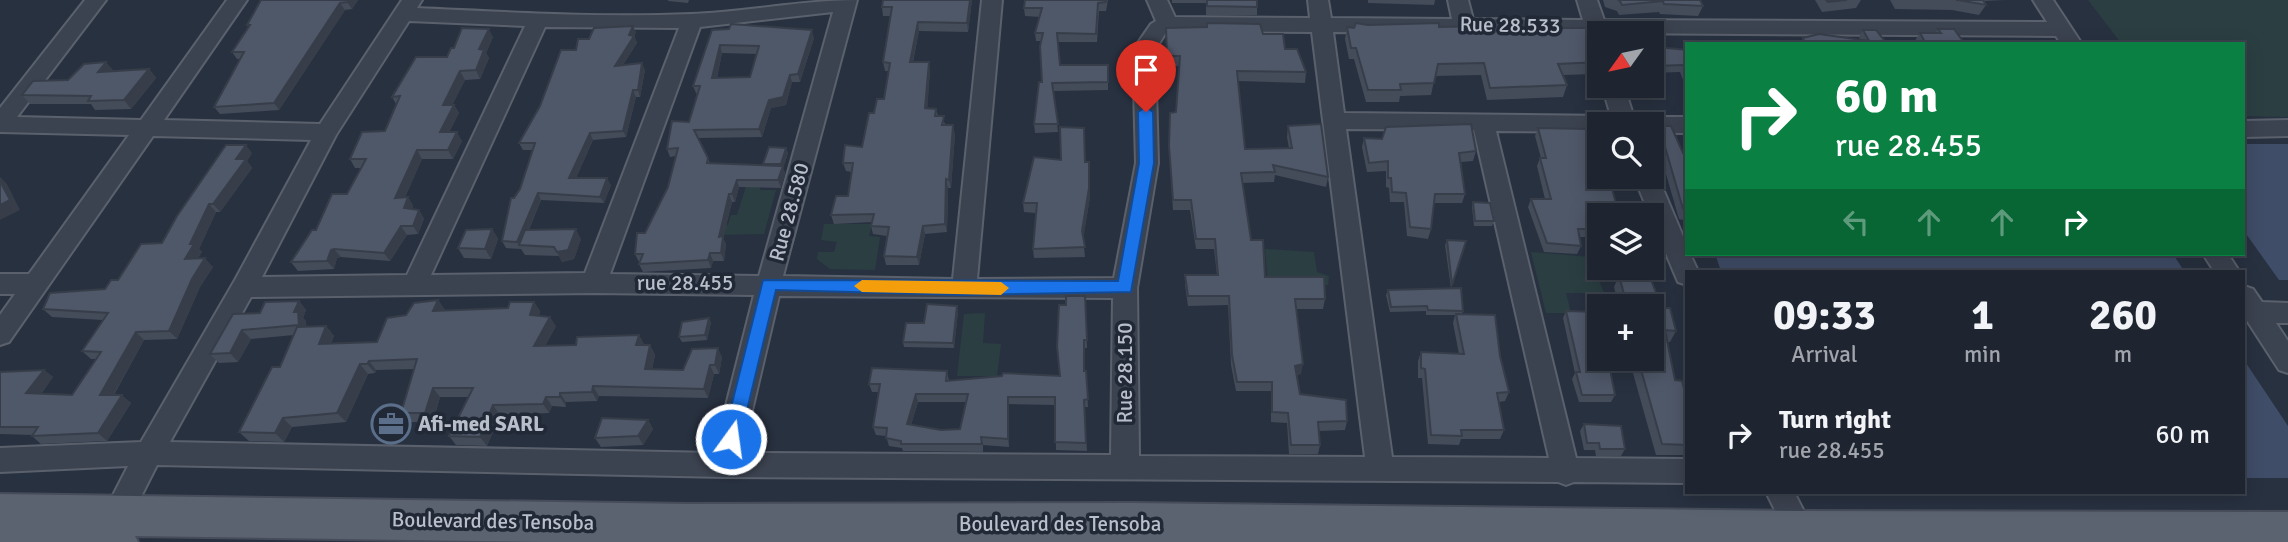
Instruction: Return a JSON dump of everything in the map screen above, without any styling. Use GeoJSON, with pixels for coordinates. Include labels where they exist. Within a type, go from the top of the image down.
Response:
{"type":"FeatureCollection","features":[{"type":"Feature","properties":{"kind":"main road","name":"Boulevard des Tensoba"},"geometry":{"type":"LineString","coordinates":[[0,514],[110,535]]}},
{"type":"Feature","properties":{"kind":"main road","name":"Boulevard des Tensoba"},"geometry":{"type":"LineString","coordinates":[[0,541],[110,535],[689,524],[1133,533],[2288,532]]}},
{"type":"Feature","properties":{"kind":"street"},"geometry":{"type":"LineString","coordinates":[[0,123],[96,0]]}},
{"type":"Feature","properties":{"kind":"street"},"geometry":{"type":"LineString","coordinates":[[0,335],[237,0]]}},
{"type":"Feature","properties":{"kind":"street"},"geometry":{"type":"LineString","coordinates":[[964,289],[992,0]]}},
{"type":"Feature","properties":{"kind":"street"},"geometry":{"type":"LineString","coordinates":[[1157,0],[1168,24]]}},
{"type":"Feature","properties":{"kind":"street"},"geometry":{"type":"LineString","coordinates":[[1318,0],[1380,468]]}},
{"type":"Feature","properties":{"kind":"street"},"geometry":{"type":"LineString","coordinates":[[1458,0],[1464,24]]}},
{"type":"Feature","properties":{"kind":"street"},"geometry":{"type":"LineString","coordinates":[[1587,0],[1594,21]]}},
{"type":"Feature","properties":{"kind":"street"},"geometry":{"type":"LineString","coordinates":[[2043,0],[2068,36]]}},
{"type":"Feature","properties":{"kind":"street"},"geometry":{"type":"LineString","coordinates":[[110,535],[149,453],[244,287],[326,132],[409,7],[538,20],[692,21],[846,2]]}},
{"type":"Feature","properties":{"kind":"street","name":"Rue 28.580"},"geometry":{"type":"LineString","coordinates":[[725,465],[769,284],[846,2]]}},
{"type":"Feature","properties":{"kind":"street"},"geometry":{"type":"LineString","coordinates":[[415,284],[538,20]]}},
{"type":"Feature","properties":{"kind":"street"},"geometry":{"type":"LineString","coordinates":[[594,283],[692,21]]}},
{"type":"Feature","properties":{"kind":"street","name":"Rue 28.533"},"geometry":{"type":"LineString","coordinates":[[1168,24],[1464,24],[1587,31]]}},
{"type":"Feature","properties":{"kind":"street","name":"Rue 28.150"},"geometry":{"type":"LineString","coordinates":[[1125,468],[1125,288],[1147,163],[1144,50],[1158,29],[1168,24]]}},
{"type":"Feature","properties":{"kind":"street","name":"Rue 28.533"},"geometry":{"type":"LineString","coordinates":[[1664,33],[2068,36]]}},
{"type":"Feature","properties":{"kind":"street"},"geometry":{"type":"LineString","coordinates":[[1334,121],[1587,124]]}},
{"type":"Feature","properties":{"kind":"street"},"geometry":{"type":"LineString","coordinates":[[1483,122],[1566,473]]}},
{"type":"Feature","properties":{"kind":"street"},"geometry":{"type":"LineString","coordinates":[[0,123],[326,132]]}},
{"type":"Feature","properties":{"kind":"street"},"geometry":{"type":"LineString","coordinates":[[1664,125],[1685,125]]}},
{"type":"Feature","properties":{"kind":"street"},"geometry":{"type":"LineString","coordinates":[[2245,129],[2288,128]]}},
{"type":"Feature","properties":{"kind":"street"},"geometry":{"type":"LineString","coordinates":[[1652,189],[1679,239],[1686,270]]}},
{"type":"Feature","properties":{"kind":"street","name":"rue 28.455"},"geometry":{"type":"LineString","coordinates":[[244,287],[594,283],[964,289],[1125,288]]}},
{"type":"Feature","properties":{"kind":"street"},"geometry":{"type":"LineString","coordinates":[[0,284],[35,284]]}},
{"type":"Feature","properties":{"kind":"street"},"geometry":{"type":"LineString","coordinates":[[2249,304],[2288,313]]}},
{"type":"Feature","properties":{"kind":"street"},"geometry":{"type":"LineString","coordinates":[[2249,304],[2288,362]]}},
{"type":"Feature","properties":{"kind":"street"},"geometry":{"type":"LineString","coordinates":[[0,460],[149,453],[725,465],[1380,468],[1566,473],[1685,471]]}},
{"type":"Feature","properties":{"kind":"street"},"geometry":{"type":"LineString","coordinates":[[1781,494],[1800,531]]}},
{"type":"Feature","properties":{"kind":"green space"},"geometry":{"type":"Polygon","coordinates":[[[2088,0],[2288,0],[2288,117],[2245,116],[2245,42],[2120,42],[2088,0]]]}},
{"type":"Feature","properties":{"kind":"green space"},"geometry":{"type":"Polygon","coordinates":[[[747,183],[760,183],[760,190],[776,190],[764,234],[717,235],[720,225],[728,225],[731,215],[737,215],[747,183]]]}},
{"type":"Feature","properties":{"kind":"green space"},"geometry":{"type":"Polygon","coordinates":[[[824,224],[872,224],[869,236],[880,237],[875,270],[830,269],[817,259],[818,252],[834,252],[837,242],[821,240],[824,224]]]}},
{"type":"Feature","properties":{"kind":"green space"},"geometry":{"type":"Polygon","coordinates":[[[1265,249],[1314,252],[1317,272],[1329,276],[1328,285],[1268,284],[1265,249]]]}},
{"type":"Feature","properties":{"kind":"green space"},"geometry":{"type":"Polygon","coordinates":[[[1531,252],[1587,257],[1587,280],[1599,280],[1604,293],[1566,293],[1571,313],[1546,313],[1531,252]]]}},
{"type":"Feature","properties":{"kind":"green space"},"geometry":{"type":"Polygon","coordinates":[[[985,313],[983,343],[1001,344],[997,376],[957,376],[964,314],[985,313]]]}},
{"type":"Feature","properties":{"kind":"water"},"geometry":{"type":"Polygon","coordinates":[[[2245,144],[2288,144],[2288,280],[2279,280],[2245,232],[2245,144]]]}},
{"type":"Feature","properties":{"kind":"water"},"geometry":{"type":"Polygon","coordinates":[[[1716,256],[2174,256],[2183,270],[1721,270],[1716,256]]]}},
{"type":"Feature","properties":{"kind":"water"},"geometry":{"type":"Polygon","coordinates":[[[2245,362],[2288,426],[2288,478],[2245,478],[2245,362]]]}},
{"type":"Feature","properties":{"kind":"building"},"geometry":{"type":"Polygon","coordinates":[[[261,0],[349,0],[340,3],[274,103],[214,107],[244,52],[232,52],[250,25],[247,25],[261,0]]]}},
{"type":"Feature","properties":{"kind":"building"},"geometry":{"type":"Polygon","coordinates":[[[883,0],[970,0],[967,23],[918,22],[910,62],[929,62],[925,108],[936,109],[935,116],[944,116],[942,125],[953,125],[949,180],[946,179],[945,224],[923,226],[917,257],[884,256],[889,227],[871,226],[874,214],[831,215],[836,196],[848,196],[853,163],[843,163],[845,145],[862,147],[869,113],[874,113],[877,99],[884,99],[890,63],[883,62],[892,7],[882,7],[883,0]]]}},
{"type":"Feature","properties":{"kind":"building"},"geometry":{"type":"Polygon","coordinates":[[[1025,0],[1106,0],[1098,3],[1096,34],[1057,33],[1060,65],[1108,65],[1108,82],[1052,83],[1058,124],[1034,124],[1039,82],[1042,82],[1040,46],[1043,33],[1035,33],[1042,8],[1024,8],[1025,0]]]}},
{"type":"Feature","properties":{"kind":"building"},"geometry":{"type":"Polygon","coordinates":[[[1207,0],[1257,0],[1257,7],[1207,6],[1207,0]]]}},
{"type":"Feature","properties":{"kind":"building"},"geometry":{"type":"Polygon","coordinates":[[[1618,0],[1700,0],[1703,6],[1664,4],[1663,1],[1622,5],[1618,0]]]}},
{"type":"Feature","properties":{"kind":"building"},"geometry":{"type":"Polygon","coordinates":[[[1958,0],[1983,0],[1986,5],[1958,0]]]}},
{"type":"Feature","properties":{"kind":"building"},"geometry":{"type":"Polygon","coordinates":[[[1207,23],[1260,24],[1263,34],[1283,34],[1285,49],[1297,49],[1306,72],[1237,71],[1245,149],[1292,148],[1288,126],[1321,124],[1328,177],[1273,165],[1275,172],[1241,173],[1251,240],[1263,240],[1265,277],[1324,277],[1325,299],[1295,299],[1303,364],[1295,366],[1300,394],[1346,400],[1347,421],[1318,422],[1320,445],[1291,445],[1288,413],[1272,412],[1272,382],[1237,382],[1232,355],[1229,296],[1188,296],[1185,275],[1218,275],[1215,239],[1196,239],[1191,200],[1173,200],[1169,146],[1170,113],[1176,112],[1180,56],[1167,56],[1166,28],[1207,27],[1207,23]]]}},
{"type":"Feature","properties":{"kind":"building"},"geometry":{"type":"Polygon","coordinates":[[[1356,23],[1439,23],[1439,27],[1491,26],[1551,31],[1550,28],[1586,28],[1587,63],[1558,64],[1567,85],[1490,88],[1484,63],[1438,64],[1434,83],[1400,84],[1401,90],[1368,90],[1356,48],[1351,48],[1347,27],[1354,28],[1356,23]]]}},
{"type":"Feature","properties":{"kind":"building"},"geometry":{"type":"Polygon","coordinates":[[[731,24],[812,30],[798,74],[790,75],[783,97],[769,100],[759,129],[694,130],[708,158],[707,163],[783,166],[778,180],[737,180],[732,194],[729,194],[719,237],[723,236],[721,253],[710,253],[708,260],[639,264],[643,254],[635,254],[637,233],[645,233],[668,187],[678,148],[667,149],[672,121],[689,122],[700,86],[693,86],[712,30],[729,29],[731,24]],[[720,45],[712,78],[750,77],[759,46],[720,45]]]}},
{"type":"Feature","properties":{"kind":"building"},"geometry":{"type":"Polygon","coordinates":[[[633,26],[629,35],[634,36],[615,66],[642,63],[638,90],[633,90],[623,131],[590,133],[569,178],[607,178],[600,197],[538,193],[517,242],[502,241],[511,198],[514,198],[520,189],[535,143],[519,143],[540,106],[561,50],[576,50],[578,39],[589,39],[594,28],[633,26]]]}},
{"type":"Feature","properties":{"kind":"building"},"geometry":{"type":"Polygon","coordinates":[[[462,28],[489,29],[479,49],[484,50],[476,70],[460,71],[443,105],[454,105],[440,132],[457,132],[448,150],[417,150],[395,198],[408,197],[404,208],[419,210],[413,226],[401,226],[384,253],[334,249],[327,261],[291,262],[312,230],[316,230],[332,194],[347,194],[366,159],[350,159],[362,132],[385,131],[400,96],[392,97],[416,57],[447,57],[462,28]]]}},
{"type":"Feature","properties":{"kind":"building"},"geometry":{"type":"Polygon","coordinates":[[[1938,29],[1954,29],[1964,42],[1925,42],[1920,33],[1941,33],[1938,29]]]}},
{"type":"Feature","properties":{"kind":"building"},"geometry":{"type":"Polygon","coordinates":[[[1863,30],[1876,30],[1885,42],[1804,42],[1803,38],[1819,34],[1869,41],[1863,30]]]}},
{"type":"Feature","properties":{"kind":"building"},"geometry":{"type":"Polygon","coordinates":[[[1664,48],[1685,50],[1685,68],[1684,65],[1664,66],[1664,48]]]}},
{"type":"Feature","properties":{"kind":"building"},"geometry":{"type":"Polygon","coordinates":[[[106,62],[98,72],[149,69],[124,100],[88,101],[91,96],[22,95],[33,81],[68,80],[84,64],[106,62]]]}},
{"type":"Feature","properties":{"kind":"building"},"geometry":{"type":"Polygon","coordinates":[[[1471,124],[1476,151],[1459,153],[1465,194],[1435,194],[1431,229],[1410,227],[1406,193],[1392,192],[1391,178],[1388,178],[1388,161],[1369,163],[1364,138],[1382,139],[1386,127],[1471,124]]]}},
{"type":"Feature","properties":{"kind":"building"},"geometry":{"type":"Polygon","coordinates":[[[1664,126],[1671,126],[1685,153],[1685,210],[1664,143],[1664,126]]]}},
{"type":"Feature","properties":{"kind":"building"},"geometry":{"type":"Polygon","coordinates":[[[1060,127],[1084,128],[1085,162],[1089,162],[1089,188],[1082,231],[1085,247],[1033,249],[1037,203],[1023,203],[1034,157],[1061,160],[1060,127]]]}},
{"type":"Feature","properties":{"kind":"building"},"geometry":{"type":"Polygon","coordinates":[[[1538,128],[1587,129],[1587,189],[1612,189],[1616,203],[1587,203],[1587,229],[1578,229],[1581,246],[1547,243],[1531,199],[1551,199],[1540,158],[1546,158],[1538,128]]]}},
{"type":"Feature","properties":{"kind":"building"},"geometry":{"type":"Polygon","coordinates":[[[226,145],[246,145],[236,159],[246,159],[213,204],[209,204],[190,244],[194,244],[185,259],[205,258],[192,279],[169,331],[136,332],[100,395],[122,395],[98,433],[32,436],[38,427],[0,427],[0,372],[44,370],[26,393],[72,395],[101,352],[82,351],[108,313],[43,309],[50,293],[105,289],[111,280],[118,280],[141,244],[162,243],[177,216],[226,145]]]}},
{"type":"Feature","properties":{"kind":"building"},"geometry":{"type":"Polygon","coordinates":[[[769,147],[786,148],[781,164],[763,164],[769,147]]]}},
{"type":"Feature","properties":{"kind":"building"},"geometry":{"type":"Polygon","coordinates":[[[0,181],[10,200],[0,205],[0,181]]]}},
{"type":"Feature","properties":{"kind":"building"},"geometry":{"type":"Polygon","coordinates":[[[1473,202],[1490,203],[1494,221],[1475,221],[1473,202]]]}},
{"type":"Feature","properties":{"kind":"building"},"geometry":{"type":"Polygon","coordinates":[[[492,229],[485,249],[458,248],[466,230],[492,229]]]}},
{"type":"Feature","properties":{"kind":"building"},"geometry":{"type":"Polygon","coordinates":[[[576,229],[568,250],[557,252],[554,247],[519,245],[525,230],[576,229]]]}},
{"type":"Feature","properties":{"kind":"building"},"geometry":{"type":"Polygon","coordinates":[[[1447,240],[1466,241],[1452,285],[1447,240]]]}},
{"type":"Feature","properties":{"kind":"building"},"geometry":{"type":"Polygon","coordinates":[[[1620,280],[1651,280],[1657,294],[1624,294],[1620,280]]]}},
{"type":"Feature","properties":{"kind":"building"},"geometry":{"type":"Polygon","coordinates":[[[1461,288],[1463,311],[1428,310],[1427,306],[1391,307],[1388,290],[1461,288]]]}},
{"type":"Feature","properties":{"kind":"building"},"geometry":{"type":"Polygon","coordinates":[[[1066,296],[1085,296],[1087,340],[1084,340],[1084,371],[1088,399],[1084,400],[1086,443],[1055,442],[1055,397],[1008,397],[1008,439],[981,437],[982,444],[901,444],[901,441],[886,438],[887,428],[873,427],[880,384],[869,384],[872,368],[947,371],[946,381],[1002,376],[1003,373],[1060,376],[1057,346],[1059,305],[1066,305],[1066,296]],[[916,394],[907,424],[941,430],[960,429],[968,394],[916,394]]]}},
{"type":"Feature","properties":{"kind":"building"},"geometry":{"type":"Polygon","coordinates":[[[438,300],[433,311],[508,308],[510,302],[534,302],[530,315],[550,317],[534,346],[576,345],[577,337],[639,335],[636,345],[650,345],[645,369],[683,370],[692,349],[718,348],[715,365],[710,365],[704,389],[593,386],[592,392],[560,393],[560,397],[546,397],[543,404],[493,405],[480,437],[449,436],[473,388],[433,388],[425,413],[401,413],[417,359],[369,361],[367,364],[360,364],[337,413],[283,418],[275,433],[239,432],[272,367],[280,367],[297,327],[326,326],[319,344],[377,342],[387,318],[406,315],[414,303],[438,300]]]}},
{"type":"Feature","properties":{"kind":"building"},"geometry":{"type":"Polygon","coordinates":[[[299,301],[294,312],[298,312],[299,325],[242,330],[230,353],[210,354],[233,314],[260,313],[265,302],[299,301]]]}},
{"type":"Feature","properties":{"kind":"building"},"geometry":{"type":"Polygon","coordinates":[[[927,304],[957,306],[953,343],[903,342],[906,323],[924,323],[927,304]]]}},
{"type":"Feature","properties":{"kind":"building"},"geometry":{"type":"Polygon","coordinates":[[[1664,308],[1670,308],[1676,331],[1665,330],[1675,380],[1682,381],[1685,392],[1685,445],[1662,444],[1641,371],[1664,371],[1664,308]]]}},
{"type":"Feature","properties":{"kind":"building"},"geometry":{"type":"Polygon","coordinates":[[[1566,311],[1587,312],[1587,371],[1610,371],[1615,395],[1582,395],[1576,372],[1580,372],[1566,311]]]}},
{"type":"Feature","properties":{"kind":"building"},"geometry":{"type":"Polygon","coordinates":[[[1456,314],[1495,315],[1500,356],[1509,392],[1497,393],[1504,430],[1461,430],[1462,436],[1431,435],[1421,352],[1464,354],[1456,314]]]}},
{"type":"Feature","properties":{"kind":"building"},"geometry":{"type":"Polygon","coordinates":[[[709,318],[705,335],[679,337],[682,322],[709,318]]]}},
{"type":"Feature","properties":{"kind":"building"},"geometry":{"type":"Polygon","coordinates":[[[602,418],[648,420],[638,436],[595,438],[602,418]]]}},
{"type":"Feature","properties":{"kind":"building"},"geometry":{"type":"Polygon","coordinates":[[[1584,424],[1621,426],[1625,449],[1600,449],[1599,443],[1587,443],[1584,424]]]}},
{"type":"Feature","properties":{"kind":"slow traffic"},"geometry":{"type":"LineString","coordinates":[[862,286],[1001,288]]}},
{"type":"Feature","properties":{"kind":"place","name":"Afi-med SARL"},"geometry":{"type":"Point","coordinates":[391,424]}},
{"type":"Feature","properties":{"kind":"route"},"geometry":{"type":"LineString","coordinates":[[731,439],[769,284],[964,289],[1125,288],[1147,163],[1146,112]]}}]}
